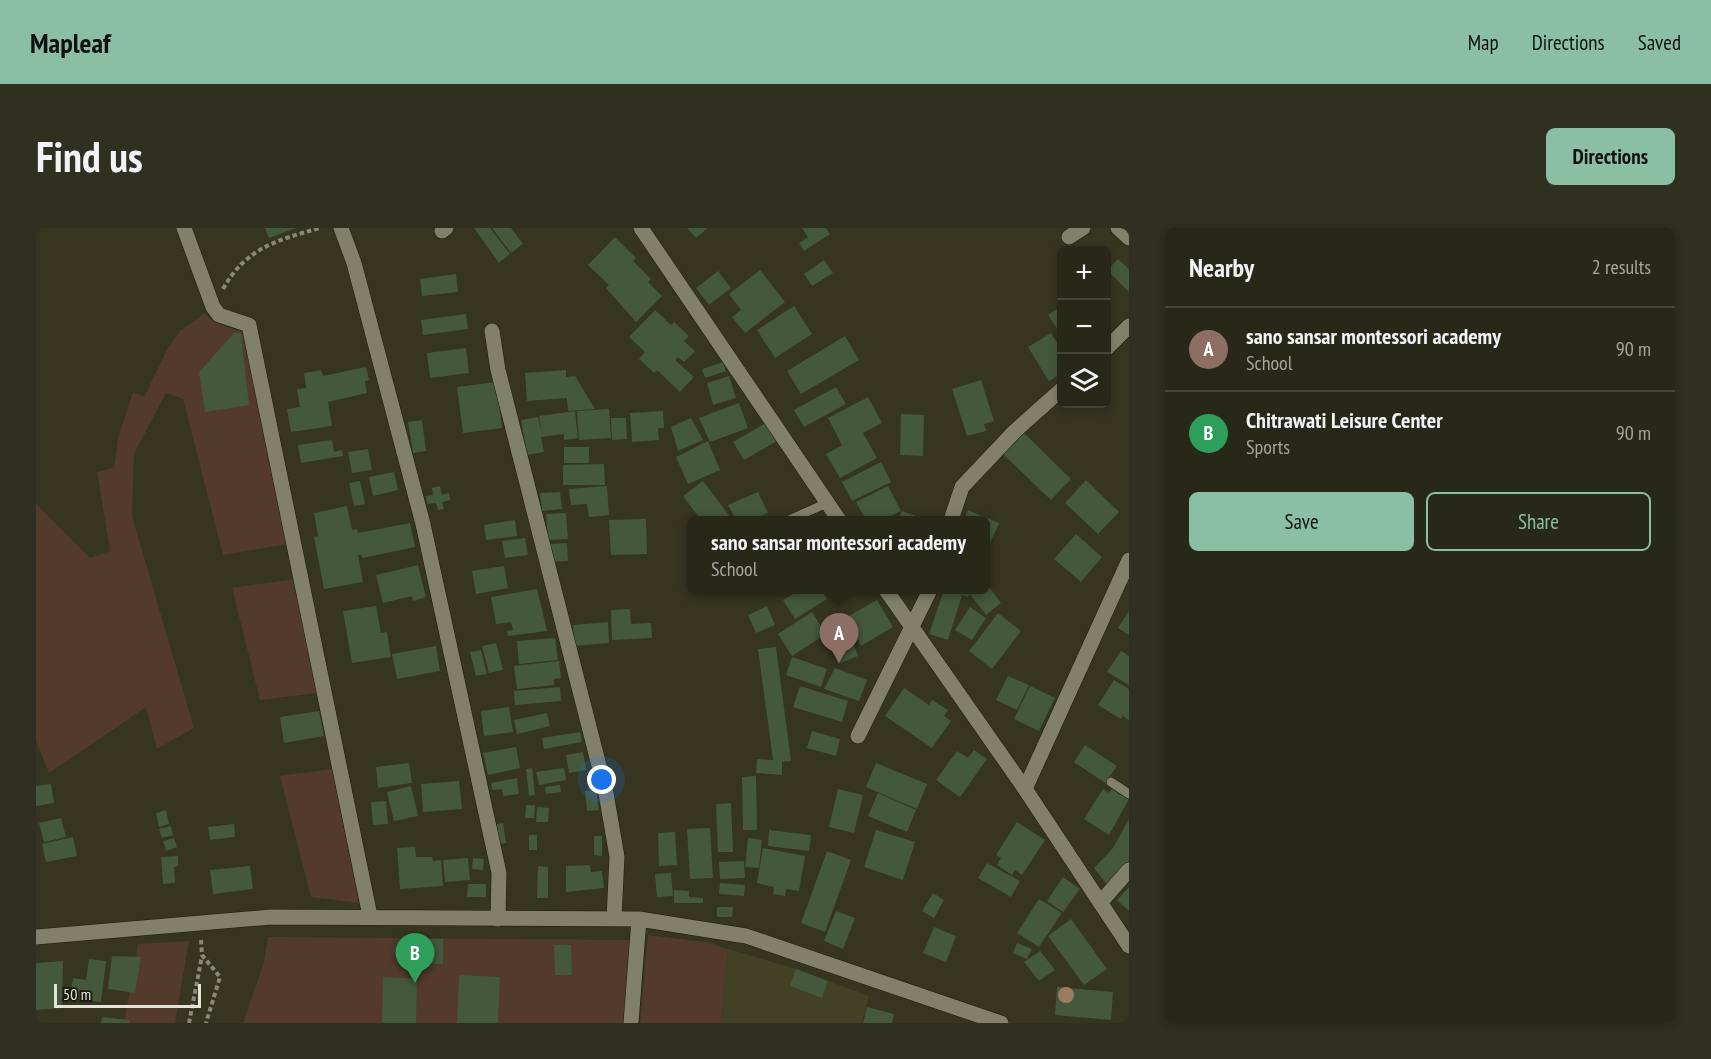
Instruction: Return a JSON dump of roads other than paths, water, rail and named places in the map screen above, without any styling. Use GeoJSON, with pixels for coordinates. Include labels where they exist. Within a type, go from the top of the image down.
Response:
{"type":"FeatureCollection","features":[{"type":"Feature","properties":{"kind":"street"},"geometry":{"type":"LineString","coordinates":[[184,228],[210,302],[219,315],[249,326],[369,916]]}},
{"type":"Feature","properties":{"kind":"street"},"geometry":{"type":"LineString","coordinates":[[341,228],[354,263],[423,524],[499,873],[498,919]]}},
{"type":"Feature","properties":{"kind":"street"},"geometry":{"type":"LineString","coordinates":[[641,228],[836,516]]}},
{"type":"Feature","properties":{"kind":"street"},"geometry":{"type":"LineString","coordinates":[[1070,237],[1083,228]]}},
{"type":"Feature","properties":{"kind":"street"},"geometry":{"type":"LineString","coordinates":[[1118,228],[1129,238]]}},
{"type":"Feature","properties":{"kind":"street"},"geometry":{"type":"LineString","coordinates":[[1111,345],[1129,326]]}},
{"type":"Feature","properties":{"kind":"street"},"geometry":{"type":"LineString","coordinates":[[492,332],[498,370],[606,792],[617,857],[614,918]]}},
{"type":"Feature","properties":{"kind":"street"},"geometry":{"type":"LineString","coordinates":[[952,516],[962,487],[1015,431],[1057,393]]}},
{"type":"Feature","properties":{"kind":"street"},"geometry":{"type":"LineString","coordinates":[[1025,789],[1129,560]]}},
{"type":"Feature","properties":{"kind":"street"},"geometry":{"type":"LineString","coordinates":[[889,594],[1025,789],[1129,946]]}},
{"type":"Feature","properties":{"kind":"street"},"geometry":{"type":"LineString","coordinates":[[858,736],[928,594]]}},
{"type":"Feature","properties":{"kind":"street"},"geometry":{"type":"LineString","coordinates":[[1100,903],[1129,870]]}},
{"type":"Feature","properties":{"kind":"street"},"geometry":{"type":"LineString","coordinates":[[36,937],[272,917],[639,919],[746,936],[1001,1023]]}},
{"type":"Feature","properties":{"kind":"street"},"geometry":{"type":"LineString","coordinates":[[631,1023],[639,919]]}},
{"type":"Feature","properties":{"kind":"lane"},"geometry":{"type":"LineString","coordinates":[[798,516],[827,503]]}},
{"type":"Feature","properties":{"kind":"lane"},"geometry":{"type":"LineString","coordinates":[[1111,782],[1129,794]]}},
{"type":"Feature","properties":{"kind":"place","name":"sano sansar montessori academy"},"geometry":{"type":"Point","coordinates":[839,663]}},
{"type":"Feature","properties":{"kind":"place","name":"Chitrawati Leisure Center"},"geometry":{"type":"Point","coordinates":[415,983]}}]}
